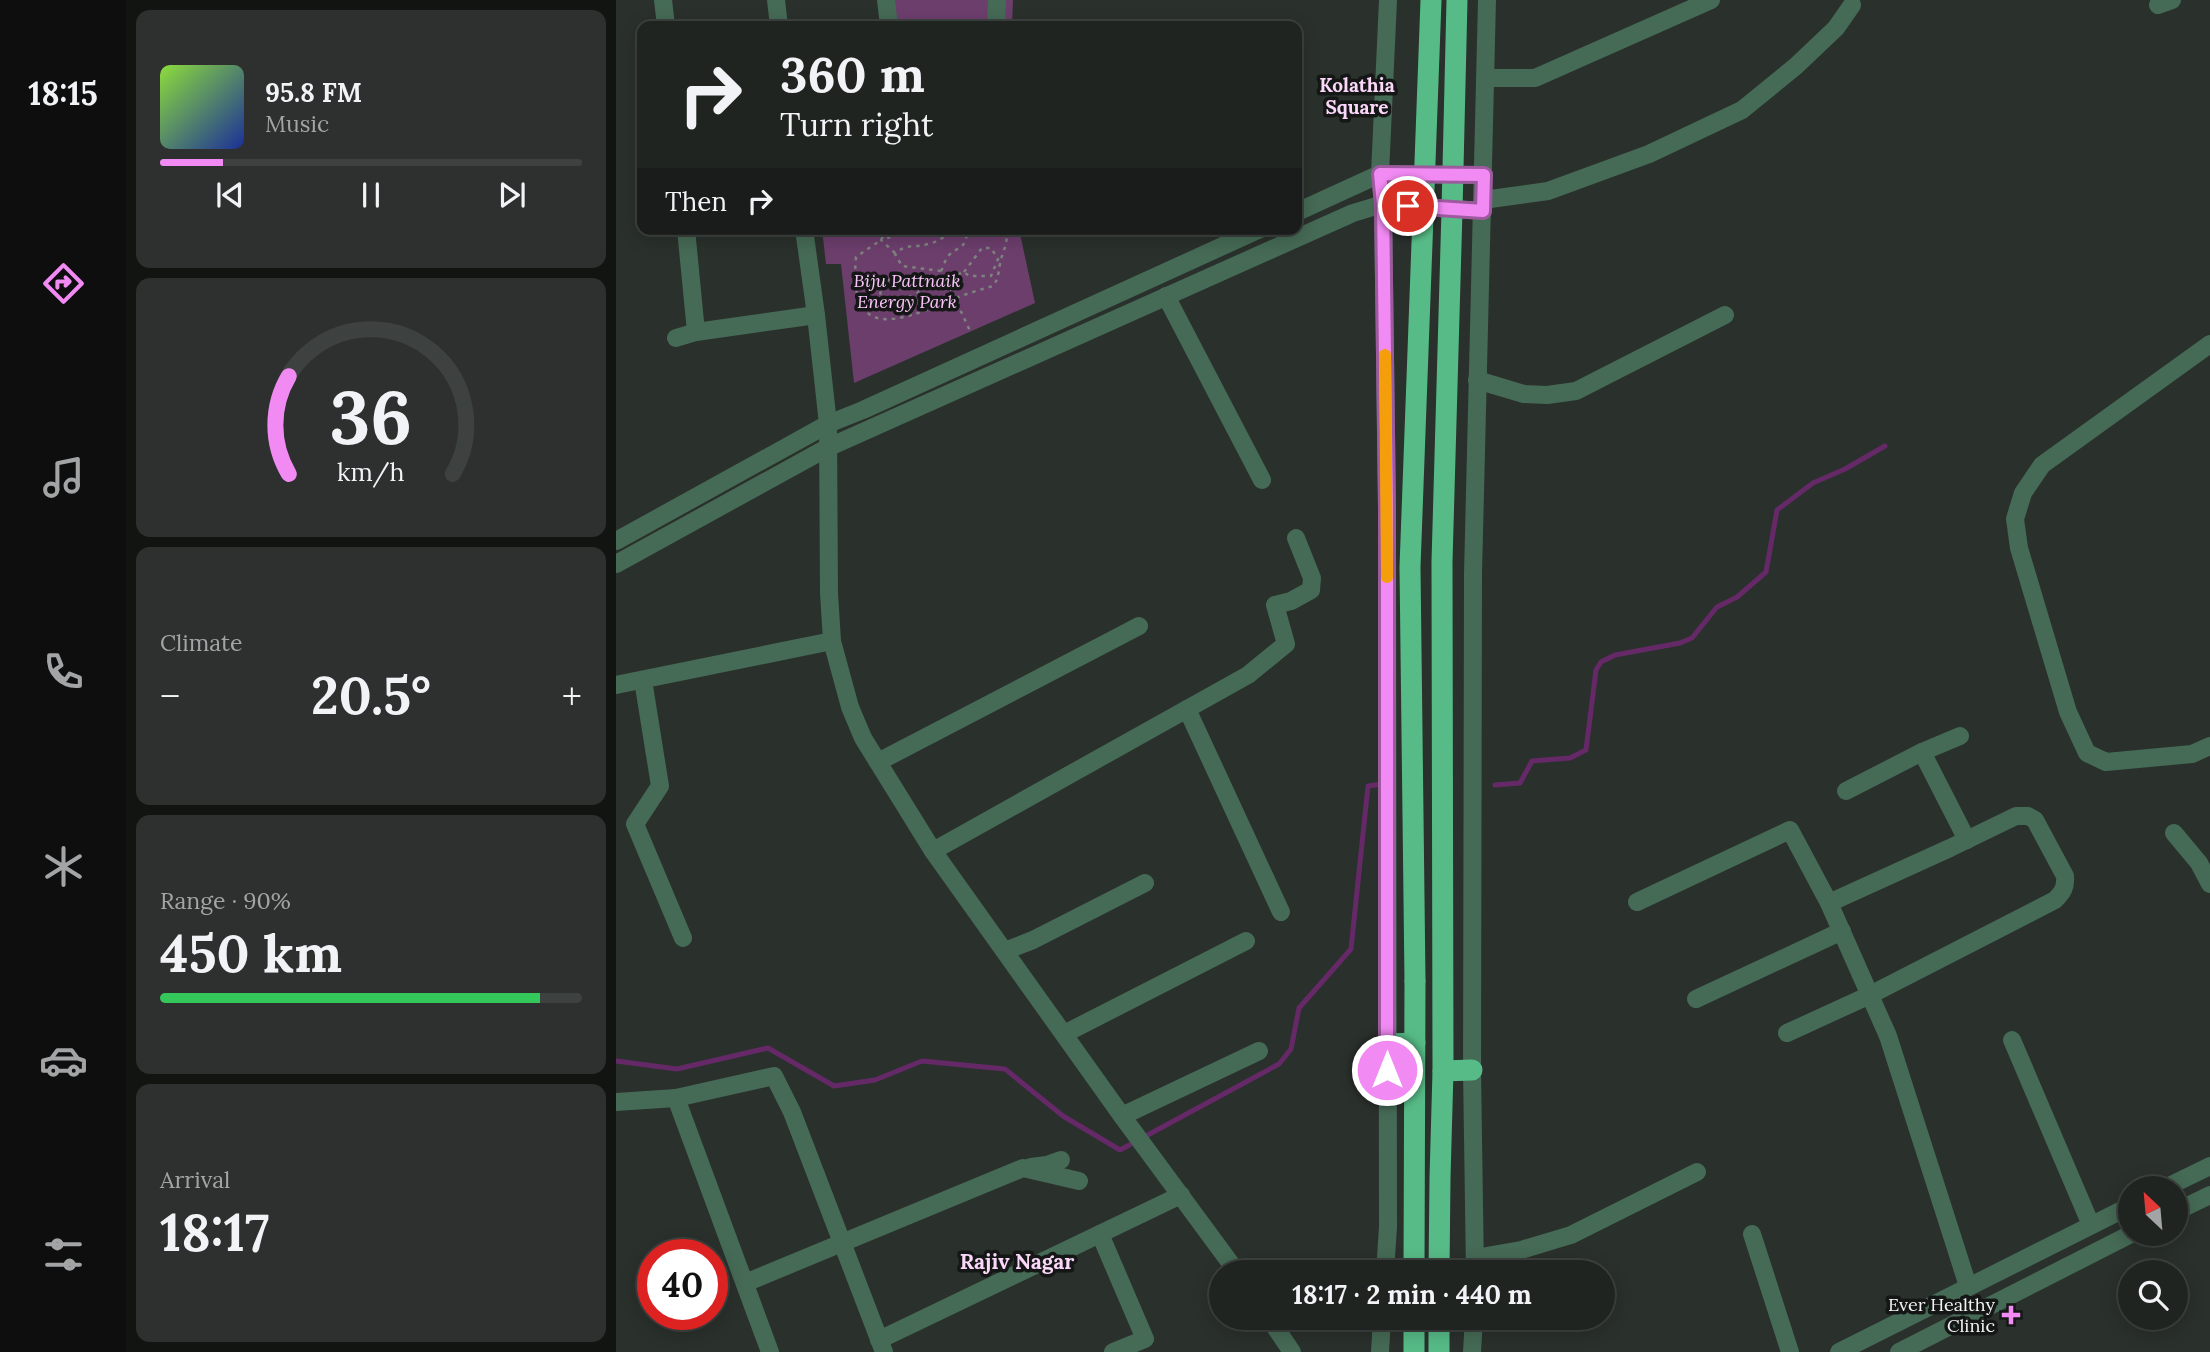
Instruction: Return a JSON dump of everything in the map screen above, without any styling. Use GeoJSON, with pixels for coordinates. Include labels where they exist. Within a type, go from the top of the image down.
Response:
{"type":"FeatureCollection","features":[{"type":"Feature","properties":{"kind":"highway"},"geometry":{"type":"LineString","coordinates":[[1414,1260],[1415,981],[1410,555],[1431,0]]}},
{"type":"Feature","properties":{"kind":"highway"},"geometry":{"type":"LineString","coordinates":[[1439,1260],[1443,1071],[1442,562],[1457,0]]}},
{"type":"Feature","properties":{"kind":"highway"},"geometry":{"type":"LineString","coordinates":[[1387,1044],[1415,1044]]}},
{"type":"Feature","properties":{"kind":"highway"},"geometry":{"type":"LineString","coordinates":[[1443,1071],[1472,1070]]}},
{"type":"Feature","properties":{"kind":"highway"},"geometry":{"type":"LineString","coordinates":[[1414,1330],[1414,1352]]}},
{"type":"Feature","properties":{"kind":"highway"},"geometry":{"type":"LineString","coordinates":[[1439,1330],[1439,1352]]}},
{"type":"Feature","properties":{"kind":"street"},"geometry":{"type":"LineString","coordinates":[[663,0],[665,21]]}},
{"type":"Feature","properties":{"kind":"street"},"geometry":{"type":"LineString","coordinates":[[776,0],[778,21]]}},
{"type":"Feature","properties":{"kind":"street"},"geometry":{"type":"LineString","coordinates":[[886,0],[888,21]]}},
{"type":"Feature","properties":{"kind":"street"},"geometry":{"type":"LineString","coordinates":[[996,21],[997,0]]}},
{"type":"Feature","properties":{"kind":"street"},"geometry":{"type":"LineString","coordinates":[[1386,1260],[1388,1227],[1387,508],[1383,204],[1380,174],[1388,0]]}},
{"type":"Feature","properties":{"kind":"street"},"geometry":{"type":"LineString","coordinates":[[1475,1260],[1472,1070],[1473,587],[1487,0]]}},
{"type":"Feature","properties":{"kind":"street"},"geometry":{"type":"LineString","coordinates":[[1485,78],[1535,78],[1711,0]]}},
{"type":"Feature","properties":{"kind":"street"},"geometry":{"type":"LineString","coordinates":[[616,564],[828,448],[1353,213],[1383,204],[1483,205],[1548,191],[1649,154],[1742,110],[1806,57],[1836,28],[1852,5]]}},
{"type":"Feature","properties":{"kind":"street"},"geometry":{"type":"LineString","coordinates":[[1302,210],[1380,174],[1484,175]]}},
{"type":"Feature","properties":{"kind":"street"},"geometry":{"type":"LineString","coordinates":[[687,235],[696,332]]}},
{"type":"Feature","properties":{"kind":"street"},"geometry":{"type":"LineString","coordinates":[[805,235],[828,424],[829,593],[832,640],[850,707],[863,738],[933,851],[1228,1260]]}},
{"type":"Feature","properties":{"kind":"street"},"geometry":{"type":"LineString","coordinates":[[616,541],[828,424],[1247,235]]}},
{"type":"Feature","properties":{"kind":"street"},"geometry":{"type":"LineString","coordinates":[[1166,296],[1262,480]]}},
{"type":"Feature","properties":{"kind":"street"},"geometry":{"type":"LineString","coordinates":[[676,338],[696,332],[816,315]]}},
{"type":"Feature","properties":{"kind":"street"},"geometry":{"type":"LineString","coordinates":[[1477,380],[1524,394],[1547,395],[1576,391],[1725,315]]}},
{"type":"Feature","properties":{"kind":"street"},"geometry":{"type":"LineString","coordinates":[[2210,344],[2042,465],[2023,493],[2015,519],[2019,548],[2068,712],[2087,753],[2106,761],[2192,754],[2210,746]]}},
{"type":"Feature","properties":{"kind":"street"},"geometry":{"type":"LineString","coordinates":[[933,851],[1248,675],[1286,643],[1275,605],[1311,590],[1312,578],[1296,538]]}},
{"type":"Feature","properties":{"kind":"street"},"geometry":{"type":"LineString","coordinates":[[878,762],[1139,626]]}},
{"type":"Feature","properties":{"kind":"street"},"geometry":{"type":"LineString","coordinates":[[616,685],[832,640]]}},
{"type":"Feature","properties":{"kind":"street"},"geometry":{"type":"LineString","coordinates":[[643,680],[660,786],[635,824],[684,938]]}},
{"type":"Feature","properties":{"kind":"street"},"geometry":{"type":"LineString","coordinates":[[1187,709],[1280,912]]}},
{"type":"Feature","properties":{"kind":"street"},"geometry":{"type":"LineString","coordinates":[[1846,790],[1960,736]]}},
{"type":"Feature","properties":{"kind":"street"},"geometry":{"type":"LineString","coordinates":[[1922,752],[1967,840]]}},
{"type":"Feature","properties":{"kind":"street"},"geometry":{"type":"LineString","coordinates":[[1787,1033],[1870,995],[2035,911],[2055,900],[2066,885],[2065,876],[2035,820],[2028,816],[2016,816],[1829,903]]}},
{"type":"Feature","properties":{"kind":"street"},"geometry":{"type":"LineString","coordinates":[[1637,902],[1790,830],[1842,930],[1888,1036],[1968,1286]]}},
{"type":"Feature","properties":{"kind":"street"},"geometry":{"type":"LineString","coordinates":[[2174,832],[2199,863],[2210,884]]}},
{"type":"Feature","properties":{"kind":"street"},"geometry":{"type":"LineString","coordinates":[[1005,951],[1033,940],[1145,883]]}},
{"type":"Feature","properties":{"kind":"street"},"geometry":{"type":"LineString","coordinates":[[1696,999],[1842,930]]}},
{"type":"Feature","properties":{"kind":"street"},"geometry":{"type":"LineString","coordinates":[[1064,1034],[1246,941]]}},
{"type":"Feature","properties":{"kind":"street"},"geometry":{"type":"LineString","coordinates":[[2012,1040],[2091,1225]]}},
{"type":"Feature","properties":{"kind":"street"},"geometry":{"type":"LineString","coordinates":[[1125,1120],[1259,1051]]}},
{"type":"Feature","properties":{"kind":"street"},"geometry":{"type":"LineString","coordinates":[[616,1102],[676,1098],[774,1076],[792,1112],[882,1346],[1181,1195]]}},
{"type":"Feature","properties":{"kind":"street"},"geometry":{"type":"LineString","coordinates":[[676,1098],[770,1352]]}},
{"type":"Feature","properties":{"kind":"street"},"geometry":{"type":"LineString","coordinates":[[744,1283],[1023,1168],[1061,1160]]}},
{"type":"Feature","properties":{"kind":"street"},"geometry":{"type":"LineString","coordinates":[[2188,1177],[2210,1166]]}},
{"type":"Feature","properties":{"kind":"street"},"geometry":{"type":"LineString","coordinates":[[1023,1168],[1079,1181]]}},
{"type":"Feature","properties":{"kind":"street"},"geometry":{"type":"LineString","coordinates":[[1490,1260],[1571,1235],[1697,1172]]}},
{"type":"Feature","properties":{"kind":"street"},"geometry":{"type":"LineString","coordinates":[[2188,1206],[2210,1195]]}},
{"type":"Feature","properties":{"kind":"street"},"geometry":{"type":"LineString","coordinates":[[1839,1352],[2118,1212]]}},
{"type":"Feature","properties":{"kind":"street"},"geometry":{"type":"LineString","coordinates":[[1100,1234],[1145,1339],[1113,1352]]}},
{"type":"Feature","properties":{"kind":"street"},"geometry":{"type":"LineString","coordinates":[[1752,1234],[1790,1352]]}},
{"type":"Feature","properties":{"kind":"street"},"geometry":{"type":"LineString","coordinates":[[1899,1352],[2118,1241]]}},
{"type":"Feature","properties":{"kind":"street"},"geometry":{"type":"LineString","coordinates":[[1277,1330],[1292,1352]]}},
{"type":"Feature","properties":{"kind":"street"},"geometry":{"type":"LineString","coordinates":[[1380,1352],[1381,1330]]}},
{"type":"Feature","properties":{"kind":"street"},"geometry":{"type":"LineString","coordinates":[[1472,1352],[1473,1330]]}},
{"type":"Feature","properties":{"kind":"path"},"geometry":{"type":"LineString","coordinates":[[881,240],[883,235]]}},
{"type":"Feature","properties":{"kind":"path"},"geometry":{"type":"LineString","coordinates":[[897,235],[881,240],[856,257],[854,280],[858,303],[872,317],[891,321],[993,286],[999,278],[1007,235]]}},
{"type":"Feature","properties":{"kind":"path"},"geometry":{"type":"LineString","coordinates":[[895,254],[909,245],[926,245],[946,235]]}},
{"type":"Feature","properties":{"kind":"path"},"geometry":{"type":"LineString","coordinates":[[941,271],[949,254],[959,250],[966,242],[967,235]]}},
{"type":"Feature","properties":{"kind":"path"},"geometry":{"type":"LineString","coordinates":[[881,240],[902,266],[941,271]]}},
{"type":"Feature","properties":{"kind":"path"},"geometry":{"type":"LineString","coordinates":[[922,288],[916,295],[905,298],[895,307],[885,303],[880,296],[882,284],[891,278],[901,280],[909,287],[922,288],[964,272],[982,248],[992,248],[998,259],[992,276],[969,275],[964,272]]}},
{"type":"Feature","properties":{"kind":"path"},"geometry":{"type":"LineString","coordinates":[[941,271],[970,331]]}},
{"type":"Feature","properties":{"kind":"green space"},"geometry":{"type":"Polygon","coordinates":[[[878,0],[1013,0],[1012,21],[880,21],[878,0]]]}},
{"type":"Feature","properties":{"kind":"green space","name":"Biju Pattnaik Energy Park"},"geometry":{"type":"Polygon","coordinates":[[[823,235],[1020,235],[1035,303],[854,383],[841,264],[826,264],[823,235]]]}},
{"type":"Feature","properties":{"kind":"waterway"},"geometry":{"type":"LineString","coordinates":[[1495,785],[1520,783],[1532,761],[1570,758],[1586,750],[1596,670],[1601,662],[1615,655],[1680,643],[1692,638],[1717,607],[1737,597],[1766,572],[1777,510],[1813,483],[1845,469],[1885,446]]}},
{"type":"Feature","properties":{"kind":"waterway"},"geometry":{"type":"LineString","coordinates":[[616,1061],[677,1069],[768,1048],[834,1086],[875,1080],[922,1061],[1005,1069],[1063,1116],[1120,1150],[1279,1064],[1291,1049],[1299,1008],[1351,949],[1368,786],[1382,784]]}},
{"type":"Feature","properties":{"kind":"slow traffic"},"geometry":{"type":"LineString","coordinates":[[1385,355],[1387,577]]}},
{"type":"Feature","properties":{"kind":"place","name":"Ever Healthy Clinic"},"geometry":{"type":"Point","coordinates":[2011,1315]}},
{"type":"Feature","properties":{"kind":"district","name":"Kolathia Square"},"geometry":{"type":"Point","coordinates":[1357,96]}},
{"type":"Feature","properties":{"kind":"district","name":"Rajiv Nagar"},"geometry":{"type":"Point","coordinates":[1017,1262]}},
{"type":"Feature","properties":{"kind":"route"},"geometry":{"type":"LineString","coordinates":[[1387,1070],[1387,508],[1383,204],[1380,174],[1484,175],[1483,211],[1408,206]]}}]}
